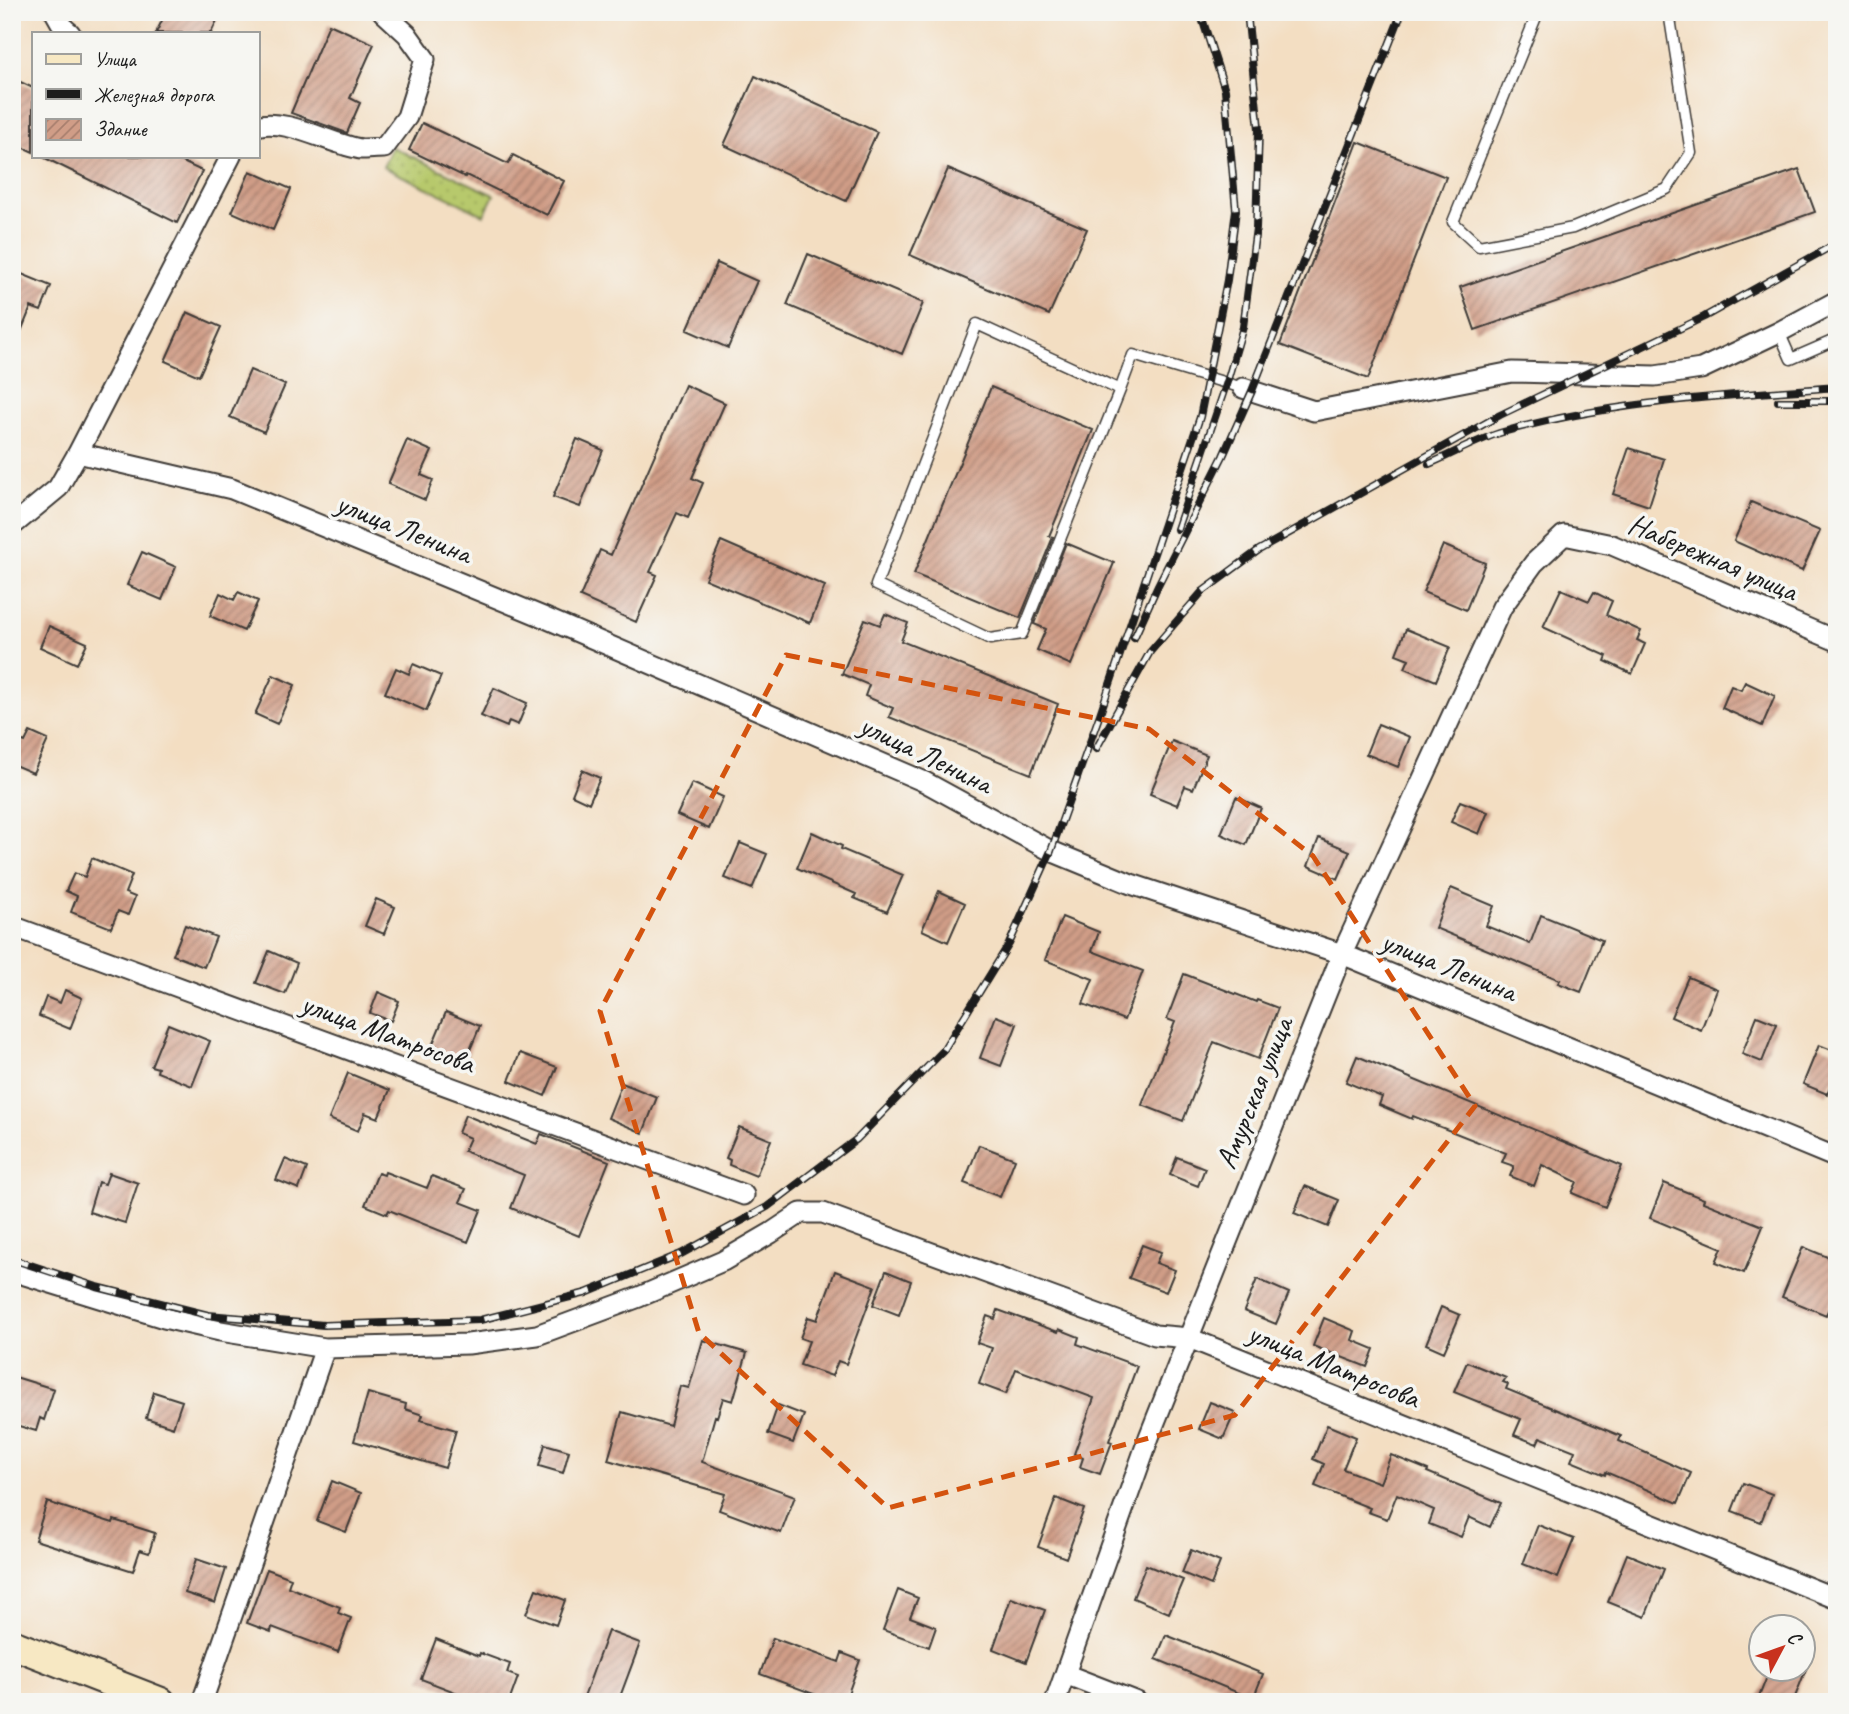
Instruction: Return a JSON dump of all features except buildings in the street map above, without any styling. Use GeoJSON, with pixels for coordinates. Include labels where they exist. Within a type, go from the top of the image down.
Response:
{"type":"FeatureCollection","features":[{"type":"Feature","properties":{"kind":"main road"},"geometry":{"type":"LineString","coordinates":[[12,1644],[161,1702]]}},
{"type":"Feature","properties":{"kind":"street"},"geometry":{"type":"LineString","coordinates":[[55,12],[68,32]]}},
{"type":"Feature","properties":{"kind":"street"},"geometry":{"type":"LineString","coordinates":[[259,126],[266,124],[302,131],[361,149],[384,148],[407,117],[425,60],[407,34],[383,12]]}},
{"type":"Feature","properties":{"kind":"street"},"geometry":{"type":"LineString","coordinates":[[12,526],[58,488],[230,158]]}},
{"type":"Feature","properties":{"kind":"street"},"geometry":{"type":"LineString","coordinates":[[1243,388],[1314,411],[1512,372],[1655,376],[1701,369],[1779,332],[1837,300]]}},
{"type":"Feature","properties":{"kind":"street","name":"улица Ленина"},"geometry":{"type":"LineString","coordinates":[[78,453],[232,489],[556,622],[925,782],[1051,851],[1131,884],[1342,954],[1837,1158]]}},
{"type":"Feature","properties":{"kind":"street","name":"Амурская улица"},"geometry":{"type":"LineString","coordinates":[[1055,1702],[1149,1437],[1342,954],[1502,607],[1534,563],[1564,536]]}},
{"type":"Feature","properties":{"kind":"street","name":"Набережная улица"},"geometry":{"type":"LineString","coordinates":[[1564,536],[1612,545],[1837,641]]}},
{"type":"Feature","properties":{"kind":"street","name":"улица Матросова"},"geometry":{"type":"LineString","coordinates":[[12,926],[744,1195]]}},
{"type":"Feature","properties":{"kind":"street","name":"улица Матросова"},"geometry":{"type":"LineString","coordinates":[[325,1348],[468,1344],[537,1335],[639,1297],[723,1261],[801,1213],[823,1213],[1155,1335],[1189,1338],[1837,1599]]}},
{"type":"Feature","properties":{"kind":"street"},"geometry":{"type":"LineString","coordinates":[[12,1271],[164,1318],[220,1331],[325,1348],[202,1702]]}},
{"type":"Feature","properties":{"kind":"street"},"geometry":{"type":"LineString","coordinates":[[1065,1674],[1137,1702]]}},
{"type":"Feature","properties":{"kind":"lane"},"geometry":{"type":"LineString","coordinates":[[1538,12],[1453,222],[1479,246],[1573,228],[1667,189],[1691,153],[1669,12]]}},
{"type":"Feature","properties":{"kind":"lane"},"geometry":{"type":"LineString","coordinates":[[1119,390],[977,324],[876,585],[990,639],[1022,634],[1133,355],[1243,388]]}},
{"type":"Feature","properties":{"kind":"lane"},"geometry":{"type":"LineString","coordinates":[[1779,332],[1791,359],[1837,339]]}},
{"type":"Feature","properties":{"kind":"highlighted area"},"geometry":{"type":"Polygon","coordinates":[[[786,655],[1149,729],[1313,856],[1475,1106],[1235,1415],[888,1508],[699,1333],[600,1011],[786,655]]]}},
{"type":"Feature","properties":{"kind":"green space"},"geometry":{"type":"Polygon","coordinates":[[[392,147],[494,195],[484,215],[383,167],[392,147]]]}},
{"type":"Feature","properties":{"kind":"railway"},"geometry":{"type":"LineString","coordinates":[[12,1259],[97,1287],[208,1315],[324,1325],[480,1320],[586,1293],[681,1254],[767,1207],[857,1139],[943,1051],[1009,944],[1051,851],[1200,417],[1227,280],[1236,210],[1225,90],[1200,12]]}},
{"type":"Feature","properties":{"kind":"railway"},"geometry":{"type":"LineString","coordinates":[[1177,529],[1243,327],[1256,228],[1259,129],[1247,12]]}},
{"type":"Feature","properties":{"kind":"railway"},"geometry":{"type":"LineString","coordinates":[[1134,638],[1252,391],[1402,12]]}},
{"type":"Feature","properties":{"kind":"railway"},"geometry":{"type":"LineString","coordinates":[[1096,749],[1150,652],[1202,592],[1259,550],[1500,415],[1704,317],[1837,243]]}},
{"type":"Feature","properties":{"kind":"railway"},"geometry":{"type":"LineString","coordinates":[[1429,464],[1494,435],[1585,413],[1668,401],[1837,387]]}},
{"type":"Feature","properties":{"kind":"railway"},"geometry":{"type":"LineString","coordinates":[[1778,401],[1837,401]]}}]}
